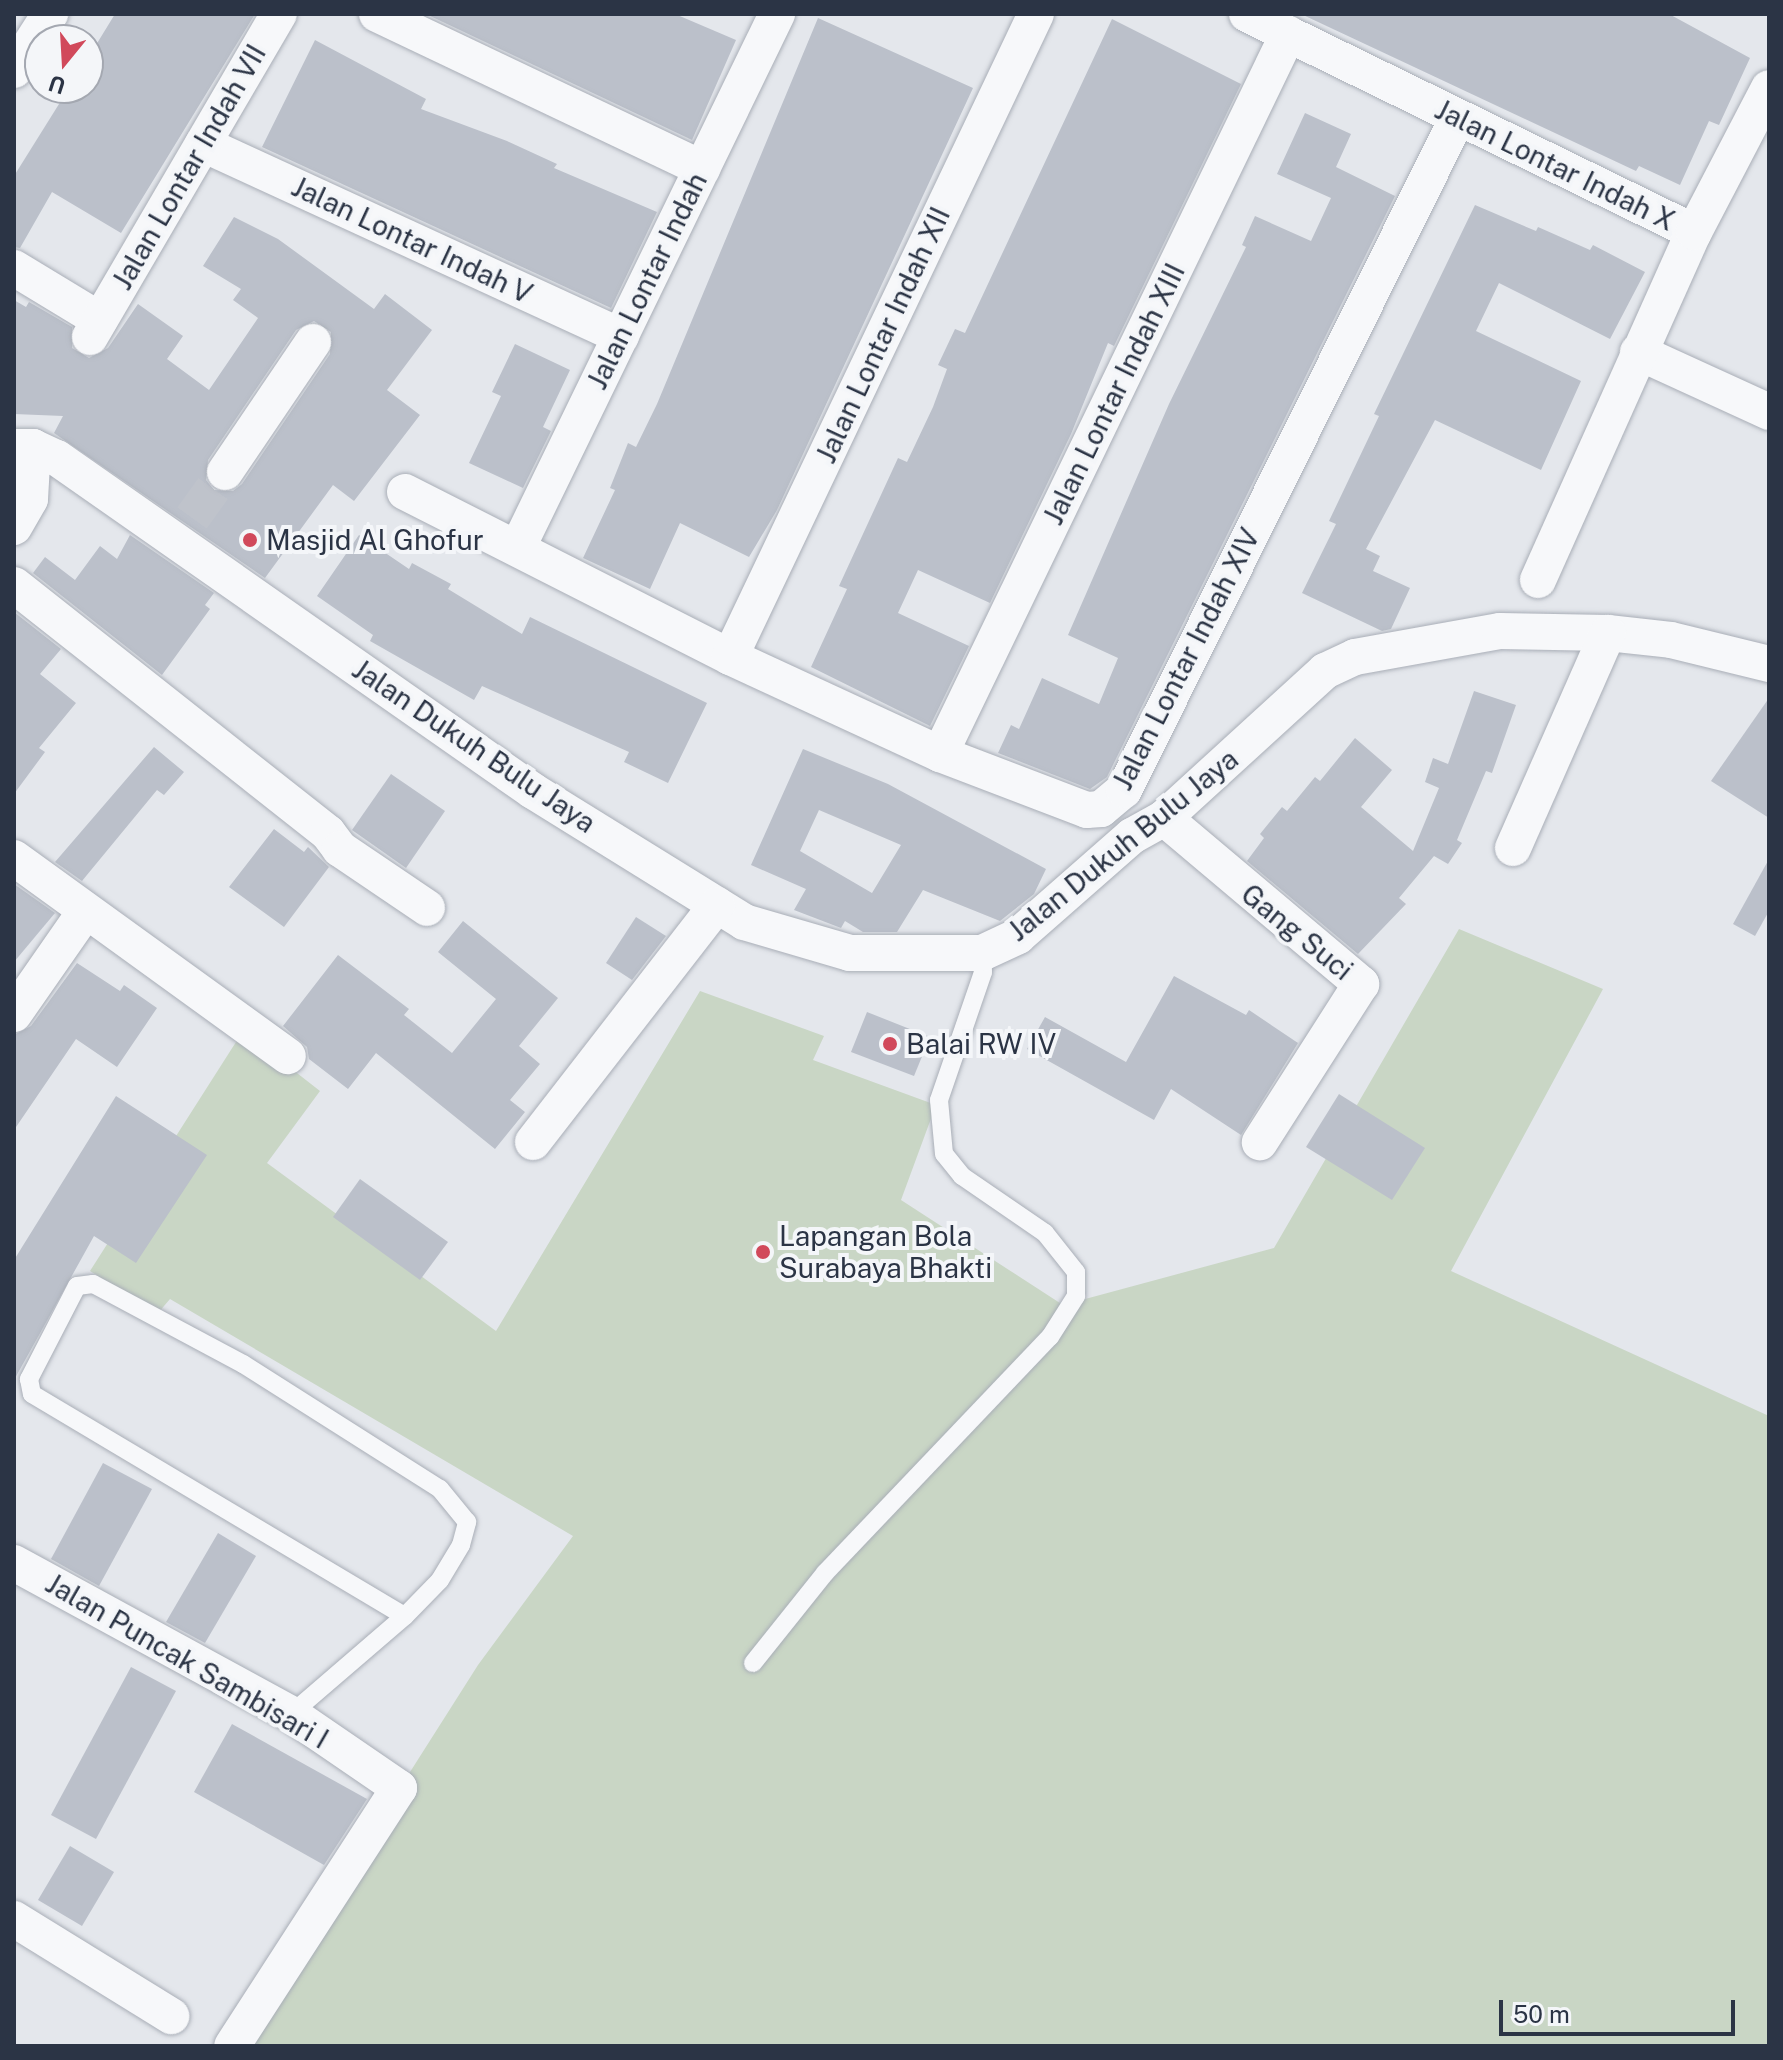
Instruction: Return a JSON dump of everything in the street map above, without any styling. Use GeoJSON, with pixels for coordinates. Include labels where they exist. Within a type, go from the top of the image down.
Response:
{"type":"FeatureCollection","features":[{"type":"Feature","properties":{"kind":"street"},"geometry":{"type":"LineString","coordinates":[[14,70],[50,14]]}},
{"type":"Feature","properties":{"kind":"street","name":"Jalan Lontar Indah VII"},"geometry":{"type":"LineString","coordinates":[[14,268],[95,328],[279,14]]}},
{"type":"Feature","properties":{"kind":"street"},"geometry":{"type":"LineString","coordinates":[[377,14],[702,168]]}},
{"type":"Feature","properties":{"kind":"street","name":"Jalan Lontar Indah"},"geometry":{"type":"LineString","coordinates":[[518,547],[777,14]]}},
{"type":"Feature","properties":{"kind":"street","name":"Jalan Lontar Indah XII"},"geometry":{"type":"LineString","coordinates":[[730,657],[1036,14]]}},
{"type":"Feature","properties":{"kind":"street","name":"Jalan Lontar Indah X"},"geometry":{"type":"LineString","coordinates":[[1247,14],[1694,232],[1538,580]]}},
{"type":"Feature","properties":{"kind":"street","name":"Jalan Lontar Indah XIII"},"geometry":{"type":"LineString","coordinates":[[940,754],[1288,34]]}},
{"type":"Feature","properties":{"kind":"street"},"geometry":{"type":"LineString","coordinates":[[1694,232],[1769,88]]}},
{"type":"Feature","properties":{"kind":"street","name":"Jalan Lontar Indah XIV"},"geometry":{"type":"LineString","coordinates":[[405,492],[730,657],[940,754],[1087,810],[1101,809],[1124,790],[1458,117]]}},
{"type":"Feature","properties":{"kind":"street","name":"Jalan Lontar Indah V"},"geometry":{"type":"LineString","coordinates":[[203,144],[621,336]]}},
{"type":"Feature","properties":{"kind":"street"},"geometry":{"type":"LineString","coordinates":[[225,472],[313,342]]}},
{"type":"Feature","properties":{"kind":"street"},"geometry":{"type":"LineString","coordinates":[[1638,352],[1769,412]]}},
{"type":"Feature","properties":{"kind":"street"},"geometry":{"type":"LineString","coordinates":[[14,527],[30,499],[24,447]]}},
{"type":"Feature","properties":{"kind":"street","name":"Jalan Dukuh Bulu Jaya"},"geometry":{"type":"LineString","coordinates":[[24,447],[186,529],[533,791],[744,922],[850,953],[982,953],[1018,936],[1132,836],[1164,818],[1339,663],[1500,631],[1608,633],[1671,640],[1769,664]]}},
{"type":"Feature","properties":{"kind":"street"},"geometry":{"type":"LineString","coordinates":[[14,585],[328,833],[340,849],[427,908]]}},
{"type":"Feature","properties":{"kind":"street"},"geometry":{"type":"LineString","coordinates":[[1513,848],[1608,633]]}},
{"type":"Feature","properties":{"kind":"street","name":"Gang Suci"},"geometry":{"type":"LineString","coordinates":[[1164,818],[1361,984],[1260,1142]]}},
{"type":"Feature","properties":{"kind":"street"},"geometry":{"type":"LineString","coordinates":[[14,858],[288,1056]]}},
{"type":"Feature","properties":{"kind":"street"},"geometry":{"type":"LineString","coordinates":[[533,1142],[717,905]]}},
{"type":"Feature","properties":{"kind":"street"},"geometry":{"type":"LineString","coordinates":[[14,1014],[85,912]]}},
{"type":"Feature","properties":{"kind":"street","name":"Jalan Puncak Sambisari I"},"geometry":{"type":"LineString","coordinates":[[14,1563],[291,1714],[399,1788],[232,2046]]}},
{"type":"Feature","properties":{"kind":"street"},"geometry":{"type":"LineString","coordinates":[[14,1919],[171,2016]]}},
{"type":"Feature","properties":{"kind":"lane"},"geometry":{"type":"LineString","coordinates":[[753,1663],[825,1573],[1050,1337],[1076,1296],[1076,1272],[1045,1233],[962,1176],[944,1154],[939,1100],[983,972],[982,953]]}},
{"type":"Feature","properties":{"kind":"lane"},"geometry":{"type":"LineString","coordinates":[[291,1714],[405,1616],[440,1580],[461,1545],[467,1522],[458,1507],[440,1489],[243,1364],[93,1284],[77,1286],[29,1379],[32,1394],[405,1616]]}},
{"type":"Feature","properties":{"kind":"green space"},"geometry":{"type":"Polygon","coordinates":[[[1459,929],[1603,989],[1451,1271],[1769,1416],[1769,2046],[236,2046],[478,1665],[573,1536],[170,1299],[158,1313],[90,1271],[243,1031],[320,1091],[267,1163],[496,1331],[700,991],[824,1036],[813,1060],[936,1105],[901,1200],[1063,1305],[1274,1248],[1459,929]]]}},
{"type":"Feature","properties":{"kind":"building"},"geometry":{"type":"Polygon","coordinates":[[[115,14],[255,14],[121,233],[52,192],[20,248],[14,247],[14,176],[59,104],[104,104],[104,32],[115,14]]]}},
{"type":"Feature","properties":{"kind":"building"},"geometry":{"type":"Polygon","coordinates":[[[426,14],[675,14],[736,40],[692,140],[426,14]]]}},
{"type":"Feature","properties":{"kind":"building"},"geometry":{"type":"Polygon","coordinates":[[[1301,14],[1669,14],[1750,58],[1719,125],[1709,121],[1680,185],[1639,166],[1636,171],[1301,14]]]}},
{"type":"Feature","properties":{"kind":"building"},"geometry":{"type":"Polygon","coordinates":[[[818,18],[973,88],[777,510],[749,557],[680,523],[650,589],[583,558],[615,490],[610,488],[628,443],[636,447],[657,404],[818,18]]]}},
{"type":"Feature","properties":{"kind":"building"},"geometry":{"type":"Polygon","coordinates":[[[1112,19],[1241,84],[1114,346],[1108,343],[1071,434],[990,603],[918,570],[898,613],[969,646],[930,726],[811,667],[847,589],[839,586],[898,458],[907,462],[933,407],[947,369],[938,365],[955,329],[965,333],[1112,19]]]}},
{"type":"Feature","properties":{"kind":"building"},"geometry":{"type":"Polygon","coordinates":[[[315,40],[426,99],[421,109],[507,141],[557,164],[554,168],[657,212],[611,308],[262,147],[315,40]]]}},
{"type":"Feature","properties":{"kind":"building"},"geometry":{"type":"Polygon","coordinates":[[[1305,113],[1351,134],[1336,167],[1395,196],[1107,777],[1090,789],[998,753],[1011,725],[1019,729],[1042,678],[1099,704],[1118,658],[1068,635],[1169,404],[1246,247],[1242,245],[1255,216],[1311,241],[1331,198],[1277,174],[1305,113]]]}},
{"type":"Feature","properties":{"kind":"building"},"geometry":{"type":"Polygon","coordinates":[[[1475,205],[1536,231],[1538,227],[1590,250],[1593,245],[1645,272],[1610,339],[1499,283],[1476,331],[1581,381],[1541,470],[1435,420],[1366,549],[1380,556],[1373,571],[1410,588],[1391,629],[1382,631],[1302,593],[1336,524],[1329,521],[1379,416],[1374,414],[1475,205]]]}},
{"type":"Feature","properties":{"kind":"building"},"geometry":{"type":"Polygon","coordinates":[[[234,217],[278,239],[374,309],[385,294],[432,330],[387,390],[420,415],[354,501],[333,485],[265,578],[54,433],[63,416],[14,414],[14,300],[26,307],[29,302],[72,327],[72,348],[89,358],[108,348],[138,304],[183,336],[167,359],[209,390],[258,318],[233,300],[241,289],[203,266],[234,217]],[[314,321],[296,330],[208,460],[206,480],[214,490],[233,491],[242,484],[330,354],[331,332],[314,321]]]}},
{"type":"Feature","properties":{"kind":"building"},"geometry":{"type":"Polygon","coordinates":[[[515,344],[570,370],[543,427],[551,431],[523,488],[469,463],[501,396],[492,392],[515,344]]]}},
{"type":"Feature","properties":{"kind":"building"},"geometry":{"type":"Polygon","coordinates":[[[130,535],[214,593],[205,605],[210,609],[162,675],[33,573],[45,557],[75,580],[100,546],[117,559],[130,535]]]}},
{"type":"Feature","properties":{"kind":"building"},"geometry":{"type":"Polygon","coordinates":[[[359,535],[409,569],[412,563],[451,584],[448,589],[522,634],[530,617],[707,703],[668,783],[624,762],[629,752],[482,686],[474,700],[370,641],[373,635],[317,596],[359,535]]]}},
{"type":"Feature","properties":{"kind":"building"},"geometry":{"type":"Polygon","coordinates":[[[14,612],[61,649],[40,674],[76,703],[39,748],[45,752],[14,794],[14,612]]]}},
{"type":"Feature","properties":{"kind":"building"},"geometry":{"type":"Polygon","coordinates":[[[1474,691],[1516,705],[1492,773],[1486,771],[1457,840],[1462,843],[1448,864],[1434,856],[1399,898],[1406,904],[1358,954],[1247,861],[1264,838],[1260,834],[1282,807],[1287,811],[1315,777],[1320,781],[1355,738],[1392,770],[1361,807],[1413,851],[1439,788],[1425,782],[1433,758],[1448,764],[1474,691]]]}},
{"type":"Feature","properties":{"kind":"building"},"geometry":{"type":"Polygon","coordinates":[[[1769,698],[1769,818],[1711,781],[1769,698]]]}},
{"type":"Feature","properties":{"kind":"building"},"geometry":{"type":"Polygon","coordinates":[[[154,747],[184,772],[164,795],[157,790],[82,881],[55,862],[154,747]]]}},
{"type":"Feature","properties":{"kind":"building"},"geometry":{"type":"Polygon","coordinates":[[[803,749],[888,784],[1046,869],[1034,894],[1000,921],[923,890],[897,932],[863,932],[845,921],[841,928],[794,910],[806,889],[751,865],[803,749]],[[819,810],[800,851],[872,893],[901,845],[819,810]]]}},
{"type":"Feature","properties":{"kind":"building"},"geometry":{"type":"Polygon","coordinates":[[[391,774],[445,811],[406,868],[352,830],[391,774]]]}},
{"type":"Feature","properties":{"kind":"building"},"geometry":{"type":"Polygon","coordinates":[[[274,829],[304,852],[308,847],[329,867],[284,927],[229,887],[274,829]]]}},
{"type":"Feature","properties":{"kind":"building"},"geometry":{"type":"Polygon","coordinates":[[[1769,859],[1769,911],[1755,936],[1733,924],[1769,859]]]}},
{"type":"Feature","properties":{"kind":"building"},"geometry":{"type":"Polygon","coordinates":[[[14,884],[55,913],[14,962],[14,884]]]}},
{"type":"Feature","properties":{"kind":"building"},"geometry":{"type":"Polygon","coordinates":[[[636,917],[666,936],[632,980],[606,963],[636,917]]]}},
{"type":"Feature","properties":{"kind":"building"},"geometry":{"type":"Polygon","coordinates":[[[463,921],[558,998],[519,1046],[540,1064],[510,1100],[525,1112],[495,1149],[376,1053],[348,1089],[309,1059],[307,1047],[283,1026],[338,955],[409,1009],[404,1015],[452,1053],[496,999],[438,952],[463,921]]]}},
{"type":"Feature","properties":{"kind":"building"},"geometry":{"type":"Polygon","coordinates":[[[77,963],[120,991],[124,985],[157,1008],[117,1067],[76,1039],[14,1130],[14,1035],[31,1026],[77,963]]]}},
{"type":"Feature","properties":{"kind":"building"},"geometry":{"type":"Polygon","coordinates":[[[1174,976],[1246,1015],[1249,1010],[1298,1043],[1241,1135],[1171,1089],[1154,1120],[1027,1049],[1045,1017],[1126,1062],[1174,976]]]}},
{"type":"Feature","properties":{"kind":"building","name":"Balai RW IV"},"geometry":{"type":"Polygon","coordinates":[[[867,1012],[930,1037],[914,1076],[851,1052],[867,1012]]]}},
{"type":"Feature","properties":{"kind":"building"},"geometry":{"type":"Polygon","coordinates":[[[1339,1094],[1425,1148],[1392,1200],[1306,1147],[1339,1094]]]}},
{"type":"Feature","properties":{"kind":"building"},"geometry":{"type":"Polygon","coordinates":[[[116,1096],[207,1155],[136,1263],[94,1236],[14,1380],[14,1260],[116,1096]]]}},
{"type":"Feature","properties":{"kind":"building"},"geometry":{"type":"Polygon","coordinates":[[[360,1179],[448,1242],[420,1280],[333,1217],[360,1179]]]}},
{"type":"Feature","properties":{"kind":"building"},"geometry":{"type":"Polygon","coordinates":[[[103,1463],[152,1489],[99,1586],[51,1559],[103,1463]]]}},
{"type":"Feature","properties":{"kind":"building"},"geometry":{"type":"Polygon","coordinates":[[[218,1533],[256,1556],[205,1643],[166,1622],[218,1533]]]}},
{"type":"Feature","properties":{"kind":"building"},"geometry":{"type":"Polygon","coordinates":[[[131,1667],[176,1691],[96,1839],[51,1815],[131,1667]]]}},
{"type":"Feature","properties":{"kind":"building"},"geometry":{"type":"Polygon","coordinates":[[[232,1724],[367,1799],[324,1865],[194,1792],[232,1724]]]}},
{"type":"Feature","properties":{"kind":"building"},"geometry":{"type":"Polygon","coordinates":[[[70,1846],[114,1872],[82,1926],[38,1900],[70,1846]]]}},
{"type":"Feature","properties":{"kind":"tunnel"},"geometry":{"type":"LineString","coordinates":[[192,518],[225,472]]}},
{"type":"Feature","properties":{"kind":"place","name":"Masjid Al Ghofur"},"geometry":{"type":"Point","coordinates":[250,540]}},
{"type":"Feature","properties":{"kind":"place","name":"Balai RW IV"},"geometry":{"type":"Point","coordinates":[890,1044]}},
{"type":"Feature","properties":{"kind":"place","name":"Lapangan Bola Surabaya Bhakti"},"geometry":{"type":"Point","coordinates":[763,1252]}}]}
